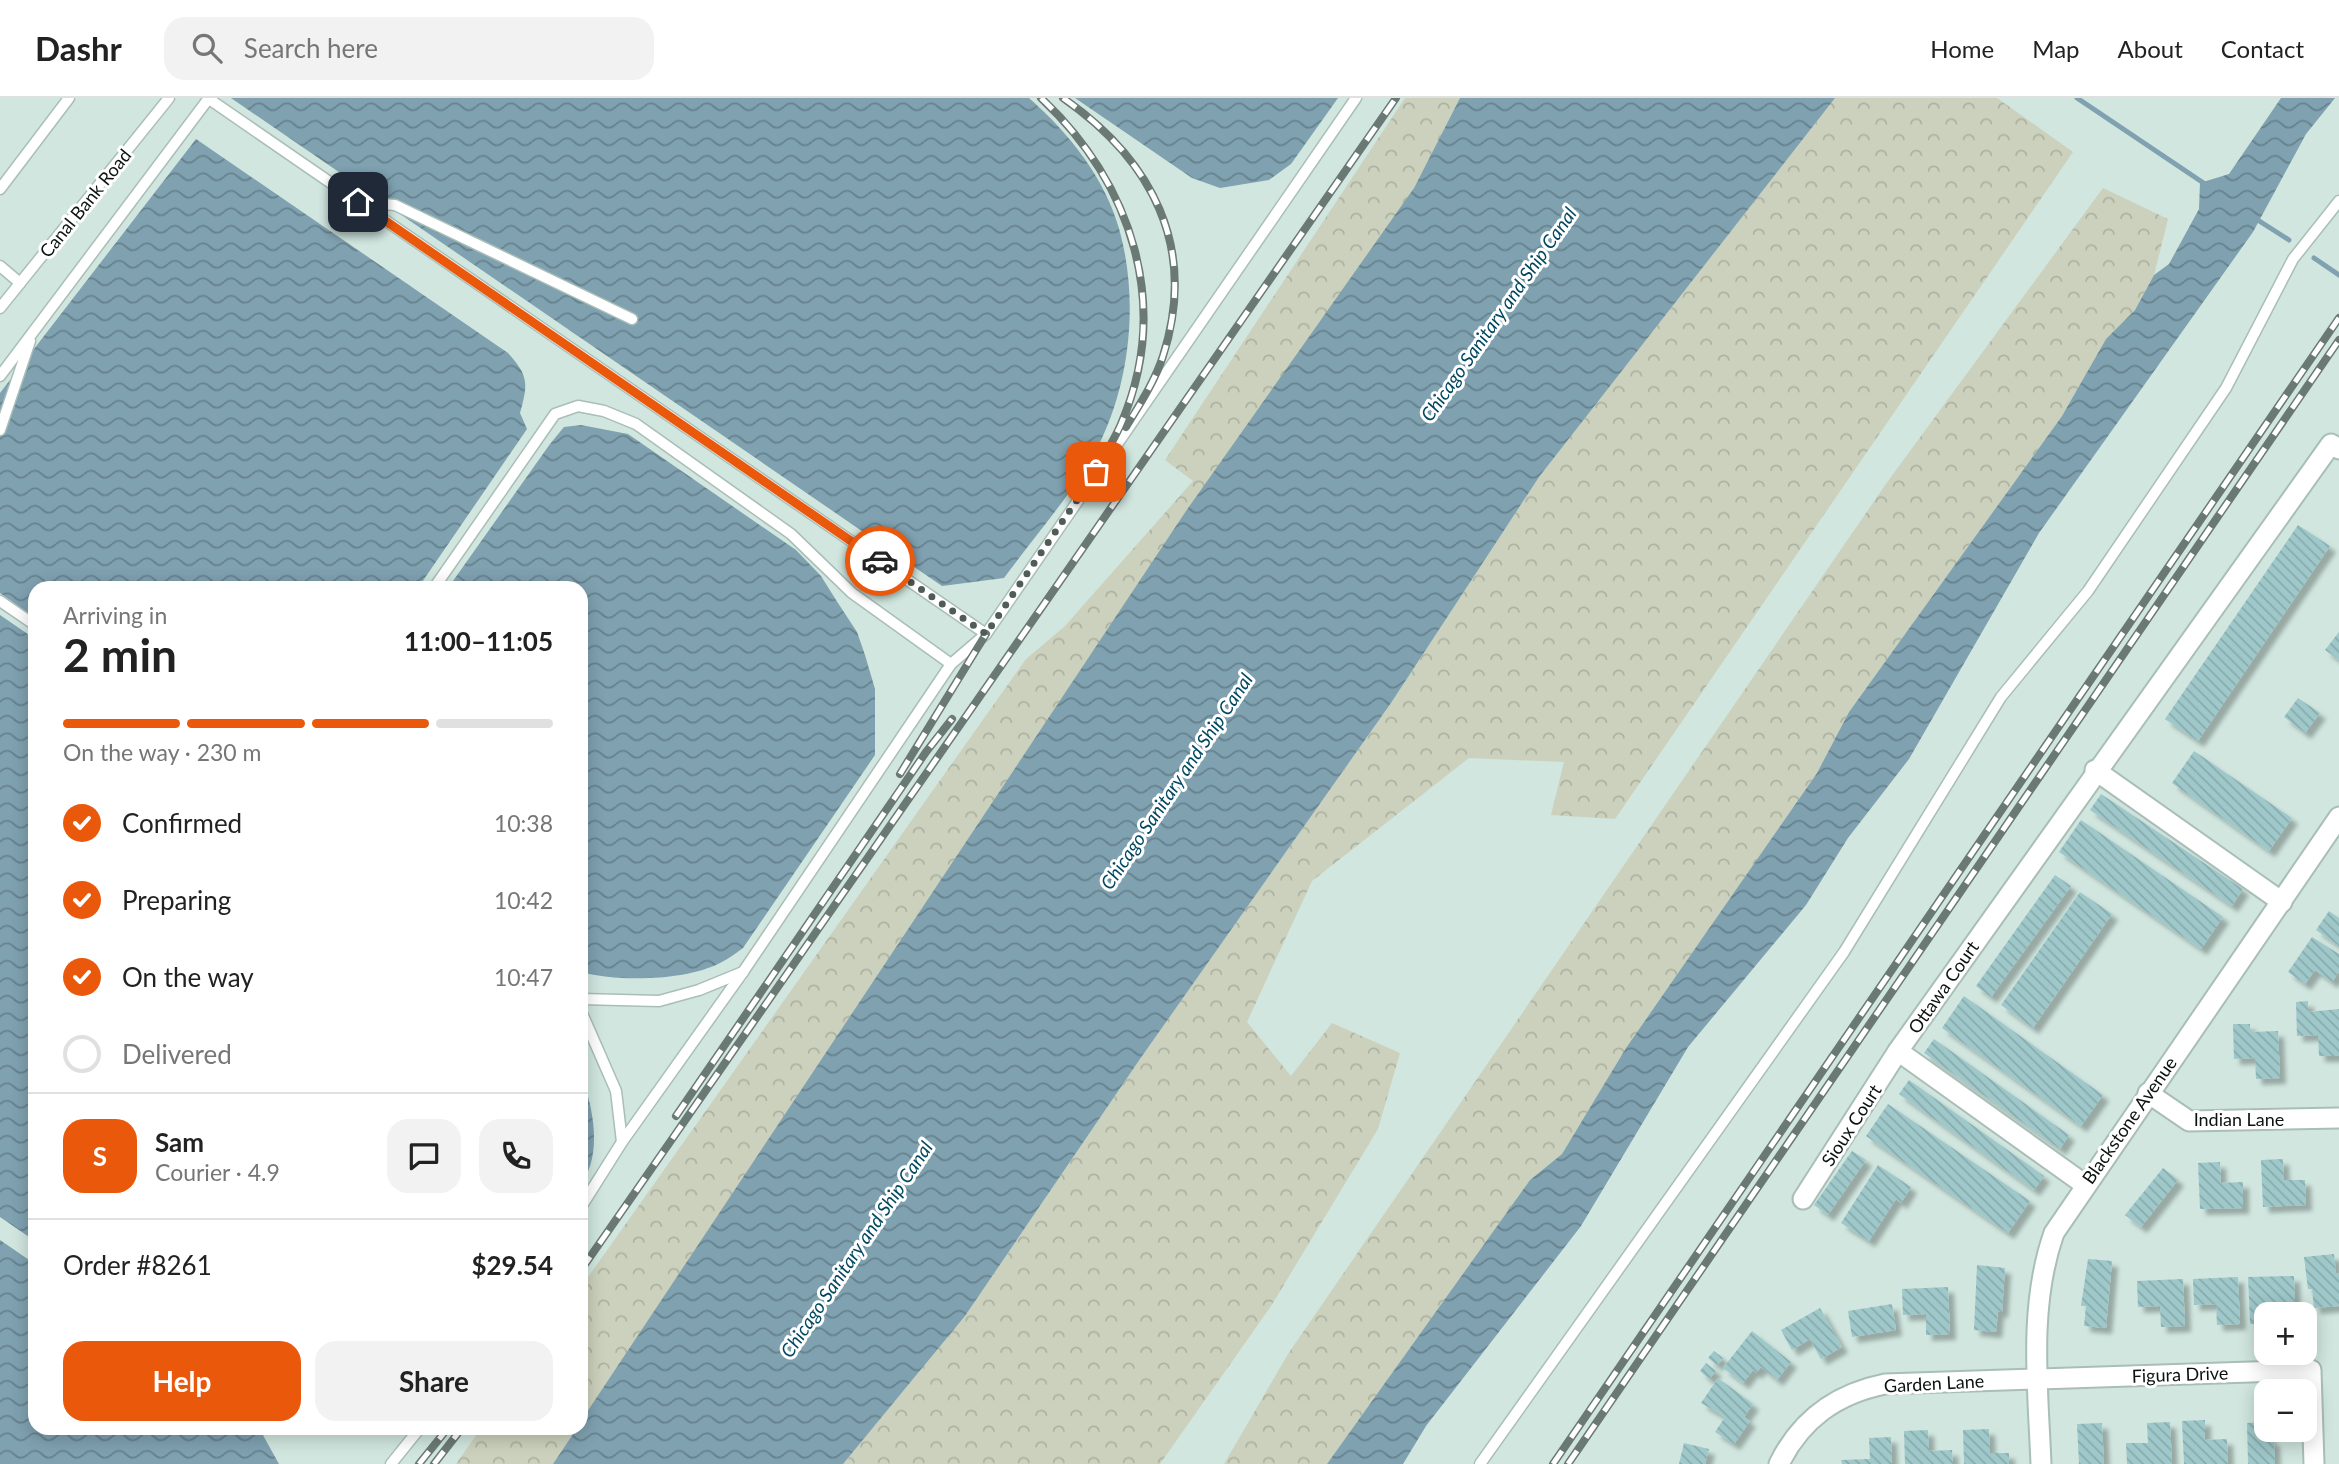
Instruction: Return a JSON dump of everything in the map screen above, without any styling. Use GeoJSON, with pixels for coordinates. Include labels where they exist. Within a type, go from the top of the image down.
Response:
{"type":"FeatureCollection","features":[{"type":"Feature","properties":{"kind":"street","name":"Ottawa Court"},"geometry":{"type":"LineString","coordinates":[[2084,1184],[1898,1051],[2095,770],[2331,444],[2339,449]]}},
{"type":"Feature","properties":{"kind":"street"},"geometry":{"type":"LineString","coordinates":[[2095,770],[2282,902]]}},
{"type":"Feature","properties":{"kind":"street","name":"Blackstone Avenue"},"geometry":{"type":"LineString","coordinates":[[2040,1464],[2037,1312],[2045,1259],[2054,1233],[2084,1184],[2339,817]]}},
{"type":"Feature","properties":{"kind":"street","name":"Sioux Court"},"geometry":{"type":"LineString","coordinates":[[1803,1199],[1898,1051]]}},
{"type":"Feature","properties":{"kind":"street","name":"Indian Lane"},"geometry":{"type":"LineString","coordinates":[[2148,1093],[2189,1121],[2339,1118]]}},
{"type":"Feature","properties":{"kind":"street","name":"Figura Drive"},"geometry":{"type":"LineString","coordinates":[[2038,1378],[2311,1370],[2314,1464]]}},
{"type":"Feature","properties":{"kind":"street","name":"Garden Lane"},"geometry":{"type":"LineString","coordinates":[[1779,1464],[1797,1434],[1815,1415],[1840,1398],[1867,1387],[1902,1382],[2038,1378]]}},
{"type":"Feature","properties":{"kind":"lane"},"geometry":{"type":"LineString","coordinates":[[0,189],[69,98]]}},
{"type":"Feature","properties":{"kind":"lane","name":"Canal Bank Road"},"geometry":{"type":"LineString","coordinates":[[0,308],[169,98]]}},
{"type":"Feature","properties":{"kind":"lane"},"geometry":{"type":"LineString","coordinates":[[0,376],[209,98],[986,634]]}},
{"type":"Feature","properties":{"kind":"lane"},"geometry":{"type":"LineString","coordinates":[[588,1196],[622,1142],[743,972],[951,664],[986,634],[1356,98]]}},
{"type":"Feature","properties":{"kind":"lane"},"geometry":{"type":"LineString","coordinates":[[1480,1464],[1844,952],[2001,697],[2088,591],[2227,388],[2293,259],[2339,201]]}},
{"type":"Feature","properties":{"kind":"lane"},"geometry":{"type":"LineString","coordinates":[[358,202],[395,205],[632,319]]}},
{"type":"Feature","properties":{"kind":"lane"},"geometry":{"type":"LineString","coordinates":[[0,266],[20,283]]}},
{"type":"Feature","properties":{"kind":"lane"},"geometry":{"type":"LineString","coordinates":[[0,430],[33,334]]}},
{"type":"Feature","properties":{"kind":"lane"},"geometry":{"type":"LineString","coordinates":[[439,581],[555,414],[578,407],[604,411],[636,424],[791,534],[852,593],[951,664]]}},
{"type":"Feature","properties":{"kind":"lane"},"geometry":{"type":"LineString","coordinates":[[0,601],[28,620]]}},
{"type":"Feature","properties":{"kind":"lane"},"geometry":{"type":"LineString","coordinates":[[588,999],[659,1001],[699,990],[743,972]]}},
{"type":"Feature","properties":{"kind":"lane"},"geometry":{"type":"LineString","coordinates":[[588,1027],[616,1091],[622,1142]]}},
{"type":"Feature","properties":{"kind":"lane"},"geometry":{"type":"LineString","coordinates":[[391,1464],[414,1435]]}},
{"type":"Feature","properties":{"kind":"green space"},"geometry":{"type":"Polygon","coordinates":[[[1405,98],[1460,98],[1414,188],[588,1411],[588,1277],[1026,659],[1064,627],[1193,481],[1165,460],[1405,98]]]}},
{"type":"Feature","properties":{"kind":"green space"},"geometry":{"type":"Polygon","coordinates":[[[1835,98],[1997,98],[2073,152],[1615,819],[1551,815],[1564,762],[1469,758],[1312,881],[1247,1022],[1291,1076],[1332,1023],[1400,1053],[1378,1129],[1271,1306],[1160,1464],[843,1464],[965,1316],[1140,1059],[1391,703],[1539,477],[1835,98]]]}},
{"type":"Feature","properties":{"kind":"green space"},"geometry":{"type":"Polygon","coordinates":[[[2103,188],[2168,219],[2154,275],[2135,310],[2106,339],[2062,416],[1849,712],[1817,773],[1626,1048],[1562,1154],[1530,1180],[1327,1464],[1224,1464],[1288,1354],[1888,481],[2103,188]]]}},
{"type":"Feature","properties":{"kind":"green space"},"geometry":{"type":"Polygon","coordinates":[[[476,1435],[572,1435],[553,1464],[456,1464],[476,1435]]]}},
{"type":"Feature","properties":{"kind":"water"},"geometry":{"type":"Polygon","coordinates":[[[231,98],[1029,98],[1058,126],[1084,158],[1106,194],[1120,232],[1126,261],[1130,320],[1122,380],[1114,409],[1089,463],[1004,578],[942,586],[231,98]]]}},
{"type":"Feature","properties":{"kind":"water"},"geometry":{"type":"Polygon","coordinates":[[[1075,98],[1338,98],[1291,164],[1269,180],[1220,188],[1192,178],[1075,98]]]}},
{"type":"Feature","properties":{"kind":"water","name":"Chicago Sanitary and Ship Canal"},"geometry":{"type":"Polygon","coordinates":[[[1460,98],[1835,98],[1539,477],[1391,703],[1140,1059],[965,1316],[843,1464],[553,1464],[572,1435],[588,1435],[588,1410],[1186,511],[1414,188],[1460,98]]]}},
{"type":"Feature","properties":{"kind":"water"},"geometry":{"type":"Polygon","coordinates":[[[2281,98],[2335,98],[2306,134],[2253,232],[2039,533],[1909,759],[1848,838],[1806,905],[1688,1047],[1581,1226],[1426,1426],[1403,1464],[1327,1464],[1530,1180],[1562,1154],[1626,1048],[1817,773],[1849,712],[2062,416],[2106,339],[2135,310],[2154,275],[2169,264],[2199,209],[2200,183],[2229,174],[2281,98]]]}},
{"type":"Feature","properties":{"kind":"water"},"geometry":{"type":"Polygon","coordinates":[[[196,139],[508,353],[520,368],[525,381],[520,413],[527,429],[423,581],[28,581],[28,613],[0,593],[0,393],[196,139]]]}},
{"type":"Feature","properties":{"kind":"water"},"geometry":{"type":"Polygon","coordinates":[[[581,425],[628,434],[796,550],[821,576],[857,632],[875,689],[875,755],[743,948],[720,963],[689,973],[651,978],[588,973],[588,581],[453,581],[564,427],[581,425]]]}},
{"type":"Feature","properties":{"kind":"water"},"geometry":{"type":"Polygon","coordinates":[[[0,615],[28,634],[28,1236],[0,1217],[0,615]]]}},
{"type":"Feature","properties":{"kind":"water"},"geometry":{"type":"Polygon","coordinates":[[[588,1098],[594,1130],[592,1159],[588,1172],[588,1098]]]}},
{"type":"Feature","properties":{"kind":"water"},"geometry":{"type":"Polygon","coordinates":[[[0,1240],[28,1259],[28,1435],[263,1435],[279,1464],[0,1464],[0,1240]]]}},
{"type":"Feature","properties":{"kind":"building"},"geometry":{"type":"Polygon","coordinates":[[[2298,525],[2330,546],[2198,741],[2165,719],[2298,525]]]}},
{"type":"Feature","properties":{"kind":"building"},"geometry":{"type":"Polygon","coordinates":[[[2339,632],[2339,660],[2325,650],[2339,632]]]}},
{"type":"Feature","properties":{"kind":"building"},"geometry":{"type":"Polygon","coordinates":[[[2298,698],[2320,713],[2305,733],[2284,717],[2298,698]]]}},
{"type":"Feature","properties":{"kind":"building"},"geometry":{"type":"Polygon","coordinates":[[[2194,751],[2292,818],[2269,851],[2172,783],[2194,751]]]}},
{"type":"Feature","properties":{"kind":"building"},"geometry":{"type":"Polygon","coordinates":[[[2101,794],[2243,889],[2232,906],[2090,810],[2101,794]]]}},
{"type":"Feature","properties":{"kind":"building"},"geometry":{"type":"Polygon","coordinates":[[[2081,820],[2223,917],[2201,949],[2059,852],[2081,820]]]}},
{"type":"Feature","properties":{"kind":"building"},"geometry":{"type":"Polygon","coordinates":[[[2055,875],[2071,886],[1991,997],[1976,986],[2055,875]]]}},
{"type":"Feature","properties":{"kind":"building"},"geometry":{"type":"Polygon","coordinates":[[[2080,892],[2112,914],[2033,1028],[2001,1005],[2080,892]]]}},
{"type":"Feature","properties":{"kind":"building"},"geometry":{"type":"Polygon","coordinates":[[[2329,911],[2339,918],[2339,946],[2316,930],[2329,911]]]}},
{"type":"Feature","properties":{"kind":"building"},"geometry":{"type":"Polygon","coordinates":[[[2312,937],[2339,954],[2339,972],[2332,982],[2315,970],[2305,984],[2288,972],[2312,937]]]}},
{"type":"Feature","properties":{"kind":"building"},"geometry":{"type":"Polygon","coordinates":[[[1964,996],[2103,1095],[2081,1126],[1942,1028],[1964,996]]]}},
{"type":"Feature","properties":{"kind":"building"},"geometry":{"type":"Polygon","coordinates":[[[2308,1001],[2308,1012],[2339,1009],[2339,1056],[2319,1056],[2318,1035],[2297,1036],[2296,1002],[2308,1001]]]}},
{"type":"Feature","properties":{"kind":"building"},"geometry":{"type":"Polygon","coordinates":[[[2233,1024],[2250,1024],[2250,1032],[2278,1031],[2280,1078],[2256,1079],[2255,1058],[2234,1059],[2233,1024]]]}},
{"type":"Feature","properties":{"kind":"building"},"geometry":{"type":"Polygon","coordinates":[[[1934,1039],[2069,1135],[2060,1149],[1924,1053],[1934,1039]]]}},
{"type":"Feature","properties":{"kind":"building"},"geometry":{"type":"Polygon","coordinates":[[[1909,1080],[2044,1176],[2034,1190],[1899,1094],[1909,1080]]]}},
{"type":"Feature","properties":{"kind":"building"},"geometry":{"type":"Polygon","coordinates":[[[1888,1104],[2030,1201],[2008,1233],[1866,1136],[1888,1104]]]}},
{"type":"Feature","properties":{"kind":"building"},"geometry":{"type":"Polygon","coordinates":[[[1852,1151],[1866,1160],[1828,1215],[1814,1205],[1852,1151]]]}},
{"type":"Feature","properties":{"kind":"building"},"geometry":{"type":"Polygon","coordinates":[[[2283,1159],[2284,1180],[2305,1180],[2306,1205],[2263,1207],[2261,1160],[2283,1159]]]}},
{"type":"Feature","properties":{"kind":"building"},"geometry":{"type":"Polygon","coordinates":[[[2220,1162],[2221,1183],[2243,1182],[2243,1208],[2200,1209],[2198,1163],[2220,1162]]]}},
{"type":"Feature","properties":{"kind":"building"},"geometry":{"type":"Polygon","coordinates":[[[1878,1165],[1911,1187],[1901,1203],[1896,1199],[1869,1241],[1841,1223],[1878,1165]]]}},
{"type":"Feature","properties":{"kind":"building"},"geometry":{"type":"Polygon","coordinates":[[[2163,1168],[2178,1180],[2141,1227],[2125,1215],[2163,1168]]]}},
{"type":"Feature","properties":{"kind":"building"},"geometry":{"type":"Polygon","coordinates":[[[2334,1254],[2336,1273],[2339,1273],[2339,1306],[2317,1308],[2312,1289],[2308,1289],[2304,1257],[2334,1254]]]}},
{"type":"Feature","properties":{"kind":"building"},"geometry":{"type":"Polygon","coordinates":[[[2088,1259],[2112,1261],[2106,1328],[2084,1326],[2086,1306],[2081,1306],[2088,1259]]]}},
{"type":"Feature","properties":{"kind":"building"},"geometry":{"type":"Polygon","coordinates":[[[1977,1265],[2005,1268],[2002,1312],[1998,1311],[1996,1332],[1974,1330],[1977,1265]]]}},
{"type":"Feature","properties":{"kind":"building"},"geometry":{"type":"Polygon","coordinates":[[[2294,1276],[2295,1302],[2254,1302],[2254,1324],[2250,1324],[2248,1277],[2294,1276]]]}},
{"type":"Feature","properties":{"kind":"building"},"geometry":{"type":"Polygon","coordinates":[[[2238,1277],[2240,1324],[2217,1325],[2216,1304],[2194,1305],[2193,1279],[2238,1277]]]}},
{"type":"Feature","properties":{"kind":"building"},"geometry":{"type":"Polygon","coordinates":[[[2183,1279],[2185,1326],[2161,1327],[2160,1306],[2138,1307],[2137,1281],[2183,1279]]]}},
{"type":"Feature","properties":{"kind":"building"},"geometry":{"type":"Polygon","coordinates":[[[1948,1287],[1950,1334],[1926,1335],[1926,1314],[1903,1315],[1902,1289],[1948,1287]]]}},
{"type":"Feature","properties":{"kind":"building"},"geometry":{"type":"Polygon","coordinates":[[[1892,1304],[1896,1330],[1852,1337],[1848,1311],[1892,1304]]]}},
{"type":"Feature","properties":{"kind":"building"},"geometry":{"type":"Polygon","coordinates":[[[1820,1308],[1842,1347],[1821,1359],[1810,1339],[1792,1350],[1781,1330],[1820,1308]]]}},
{"type":"Feature","properties":{"kind":"building"},"geometry":{"type":"Polygon","coordinates":[[[1752,1331],[1791,1362],[1777,1380],[1761,1367],[1756,1373],[1753,1370],[1743,1383],[1723,1368],[1752,1331]]]}},
{"type":"Feature","properties":{"kind":"building"},"geometry":{"type":"Polygon","coordinates":[[[1714,1351],[1723,1358],[1717,1365],[1708,1358],[1714,1351]]]}},
{"type":"Feature","properties":{"kind":"building"},"geometry":{"type":"Polygon","coordinates":[[[1706,1363],[1716,1371],[1709,1379],[1700,1371],[1706,1363]]]}},
{"type":"Feature","properties":{"kind":"building"},"geometry":{"type":"Polygon","coordinates":[[[1718,1378],[1753,1404],[1744,1417],[1750,1421],[1734,1444],[1715,1432],[1725,1417],[1701,1403],[1718,1378]]]}},
{"type":"Feature","properties":{"kind":"building"},"geometry":{"type":"Polygon","coordinates":[[[2205,1420],[2205,1440],[2227,1439],[2228,1464],[2184,1464],[2182,1421],[2205,1420]]]}},
{"type":"Feature","properties":{"kind":"building"},"geometry":{"type":"Polygon","coordinates":[[[2170,1422],[2172,1464],[2127,1464],[2126,1443],[2148,1443],[2147,1423],[2170,1422]]]}},
{"type":"Feature","properties":{"kind":"building"},"geometry":{"type":"Polygon","coordinates":[[[2102,1423],[2104,1464],[2079,1464],[2077,1424],[2102,1423]]]}},
{"type":"Feature","properties":{"kind":"building"},"geometry":{"type":"Polygon","coordinates":[[[2247,1423],[2254,1423],[2254,1442],[2274,1442],[2275,1464],[2248,1464],[2247,1423]]]}},
{"type":"Feature","properties":{"kind":"building"},"geometry":{"type":"Polygon","coordinates":[[[1989,1429],[1990,1453],[2009,1453],[2009,1464],[1964,1464],[1963,1430],[1989,1429]]]}},
{"type":"Feature","properties":{"kind":"building"},"geometry":{"type":"Polygon","coordinates":[[[1928,1430],[1929,1451],[1952,1450],[1953,1464],[1905,1464],[1904,1431],[1928,1430]]]}},
{"type":"Feature","properties":{"kind":"building"},"geometry":{"type":"Polygon","coordinates":[[[1891,1437],[1892,1464],[1842,1464],[1841,1460],[1870,1459],[1869,1438],[1891,1437]]]}},
{"type":"Feature","properties":{"kind":"building"},"geometry":{"type":"Polygon","coordinates":[[[1684,1443],[1709,1449],[1705,1464],[1679,1464],[1684,1443]]]}},
{"type":"Feature","properties":{"kind":"waterway"},"geometry":{"type":"LineString","coordinates":[[2077,98],[2208,186]]}},
{"type":"Feature","properties":{"kind":"waterway"},"geometry":{"type":"LineString","coordinates":[[2253,217],[2289,240]]}},
{"type":"Feature","properties":{"kind":"waterway"},"geometry":{"type":"LineString","coordinates":[[2314,258],[2339,275]]}},
{"type":"Feature","properties":{"kind":"railway"},"geometry":{"type":"LineString","coordinates":[[1041,98],[1073,132],[1099,168],[1120,207],[1134,249],[1142,291],[1143,335],[1136,380],[1117,433],[1084,490]]}},
{"type":"Feature","properties":{"kind":"railway"},"geometry":{"type":"LineString","coordinates":[[1063,98],[1094,122],[1121,149],[1143,178],[1160,209],[1170,243],[1175,278],[1172,316],[1163,356],[1126,427]]}},
{"type":"Feature","properties":{"kind":"railway"},"geometry":{"type":"LineString","coordinates":[[588,1260],[1396,98]]}},
{"type":"Feature","properties":{"kind":"railway"},"geometry":{"type":"LineString","coordinates":[[1553,1464],[2339,318]]}},
{"type":"Feature","properties":{"kind":"railway"},"geometry":{"type":"LineString","coordinates":[[1568,1464],[2339,340]]}},
{"type":"Feature","properties":{"kind":"railway"},"geometry":{"type":"LineString","coordinates":[[900,774],[986,634]]}},
{"type":"Feature","properties":{"kind":"railway"},"geometry":{"type":"LineString","coordinates":[[676,1116],[926,752],[952,719]]}},
{"type":"Feature","properties":{"kind":"railway"},"geometry":{"type":"LineString","coordinates":[[419,1464],[442,1435]]}},
{"type":"Feature","properties":{"kind":"railway"},"geometry":{"type":"LineString","coordinates":[[434,1464],[457,1435]]}},
{"type":"Feature","properties":{"kind":"way so far"},"geometry":{"type":"LineString","coordinates":[[880,561],[986,634],[1096,472]]}},
{"type":"Feature","properties":{"kind":"route"},"geometry":{"type":"LineString","coordinates":[[358,202],[880,561]]}}]}
